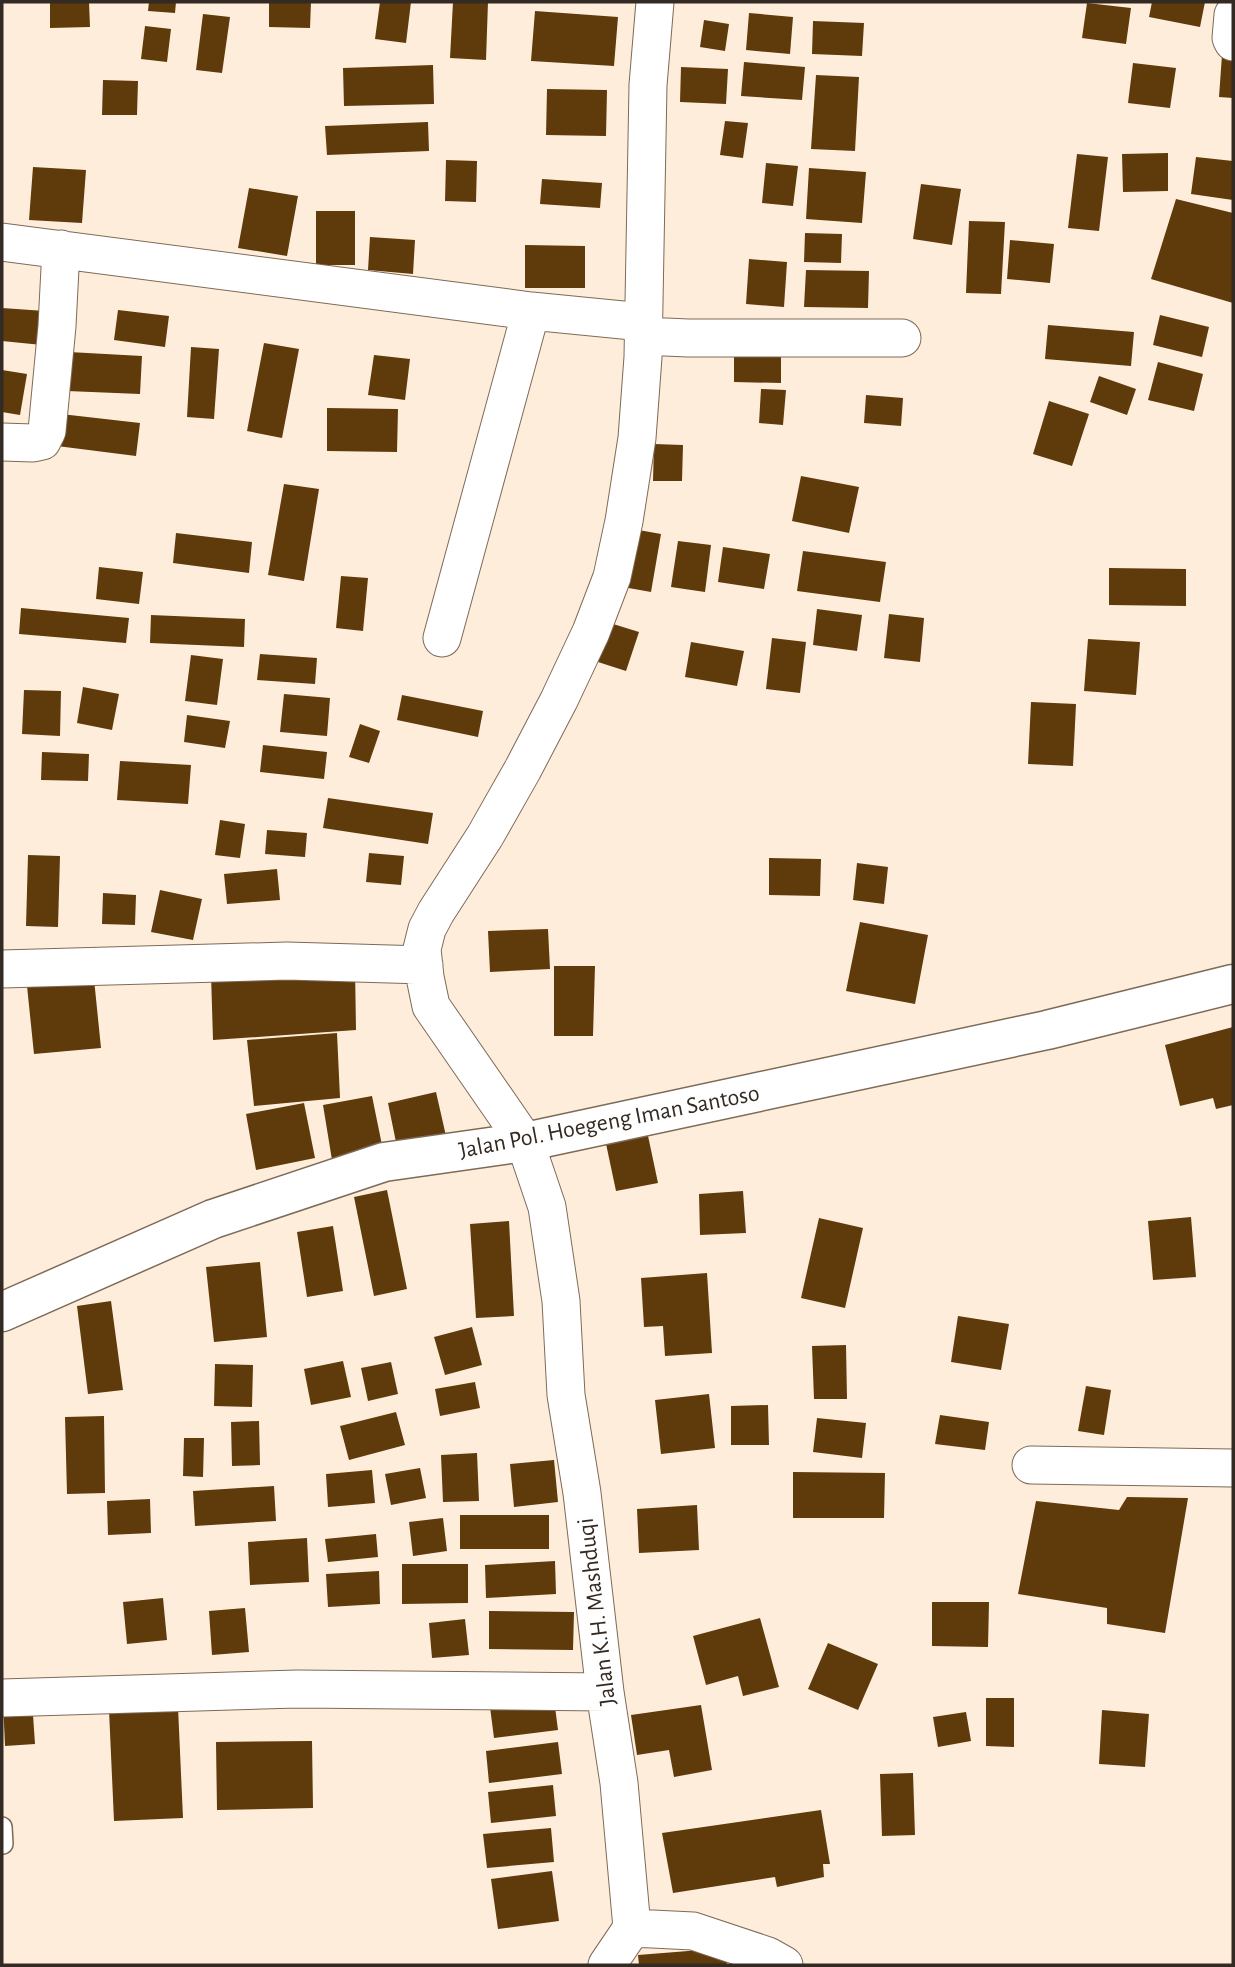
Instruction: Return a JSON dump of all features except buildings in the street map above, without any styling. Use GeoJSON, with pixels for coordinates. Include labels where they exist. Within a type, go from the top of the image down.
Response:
{"type":"FeatureCollection","features":[{"type":"Feature","properties":{"kind":"street","name":"Jalan K.H. Mashduqi"},"geometry":{"type":"LineString","coordinates":[[632,1928],[619,1783],[605,1692],[582,1493],[566,1395],[559,1288],[547,1207],[525,1142],[431,1006],[422,949],[431,920],[523,769],[575,666],[612,577],[624,521],[636,438],[643,329],[648,85],[655,2]]}},
{"type":"Feature","properties":{"kind":"street"},"geometry":{"type":"LineString","coordinates":[[1233,15],[1233,41]]}},
{"type":"Feature","properties":{"kind":"street"},"geometry":{"type":"LineString","coordinates":[[2,242],[531,311],[688,338],[902,338]]}},
{"type":"Feature","properties":{"kind":"street"},"geometry":{"type":"LineString","coordinates":[[2,442],[42,441],[47,431],[61,249]]}},
{"type":"Feature","properties":{"kind":"street"},"geometry":{"type":"LineString","coordinates":[[442,638],[531,311]]}},
{"type":"Feature","properties":{"kind":"street"},"geometry":{"type":"LineString","coordinates":[[2,969],[287,961],[424,965]]}},
{"type":"Feature","properties":{"kind":"street","name":"Jalan Pol. Hoegeng Iman Santoso"},"geometry":{"type":"LineString","coordinates":[[2,1312],[213,1219],[384,1162],[525,1142],[1048,1030],[1233,984]]}},
{"type":"Feature","properties":{"kind":"street"},"geometry":{"type":"LineString","coordinates":[[1031,1465],[1233,1468]]}},
{"type":"Feature","properties":{"kind":"street"},"geometry":{"type":"LineString","coordinates":[[2,1698],[297,1689],[605,1692]]}},
{"type":"Feature","properties":{"kind":"street"},"geometry":{"type":"LineString","coordinates":[[607,1965],[632,1928],[692,1931],[768,1956],[784,1965]]}}]}
